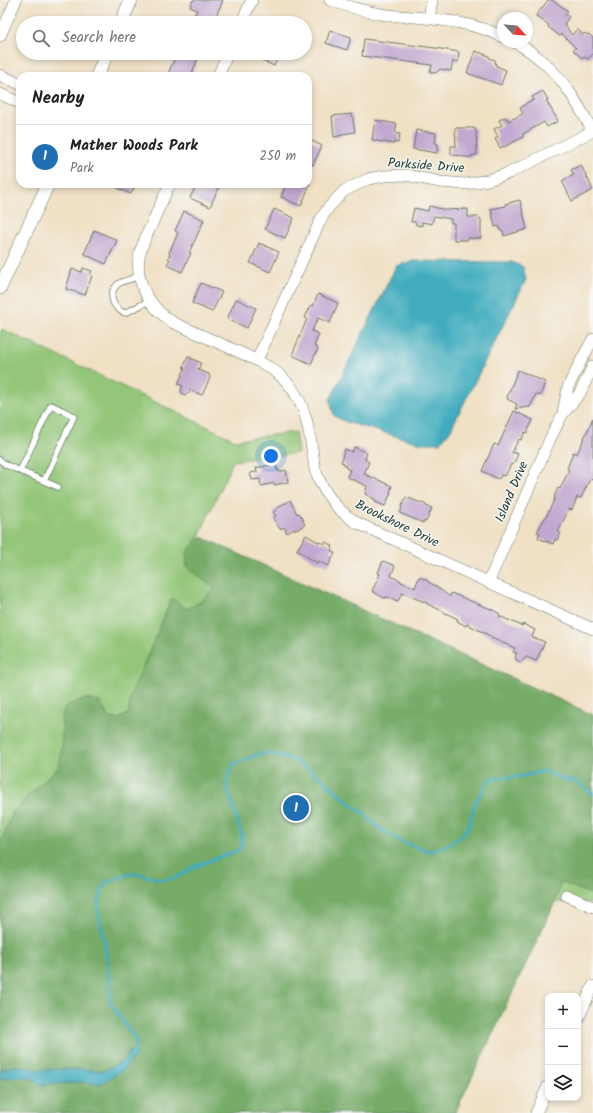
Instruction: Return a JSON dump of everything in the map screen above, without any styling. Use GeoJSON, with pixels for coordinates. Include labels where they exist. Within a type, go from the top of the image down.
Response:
{"type":"FeatureCollection","features":[{"type":"Feature","properties":{"kind":"street"},"geometry":{"type":"LineString","coordinates":[[0,36],[16,0]]}},
{"type":"Feature","properties":{"kind":"street"},"geometry":{"type":"LineString","coordinates":[[124,16],[131,0]]}},
{"type":"Feature","properties":{"kind":"street"},"geometry":{"type":"LineString","coordinates":[[244,16],[252,0]]}},
{"type":"Feature","properties":{"kind":"street"},"geometry":{"type":"LineString","coordinates":[[330,0],[346,6],[381,14],[430,18],[465,23],[497,34]]}},
{"type":"Feature","properties":{"kind":"street"},"geometry":{"type":"LineString","coordinates":[[430,18],[432,0]]}},
{"type":"Feature","properties":{"kind":"street"},"geometry":{"type":"LineString","coordinates":[[525,48],[548,66],[569,91],[593,131]]}},
{"type":"Feature","properties":{"kind":"street"},"geometry":{"type":"LineString","coordinates":[[99,72],[104,60]]}},
{"type":"Feature","properties":{"kind":"street"},"geometry":{"type":"LineString","coordinates":[[220,72],[225,60]]}},
{"type":"Feature","properties":{"kind":"street"},"geometry":{"type":"LineString","coordinates":[[0,75],[16,82]]}},
{"type":"Feature","properties":{"kind":"street"},"geometry":{"type":"LineString","coordinates":[[0,94],[16,101]]}},
{"type":"Feature","properties":{"kind":"street","name":"Parkside Drive"},"geometry":{"type":"LineString","coordinates":[[257,360],[322,217],[329,206],[344,191],[368,179],[384,176],[406,175],[440,182],[466,184],[488,180],[509,173],[593,131]]}},
{"type":"Feature","properties":{"kind":"street"},"geometry":{"type":"LineString","coordinates":[[0,288],[46,188]]}},
{"type":"Feature","properties":{"kind":"street","name":"Brookshore Drive"},"geometry":{"type":"LineString","coordinates":[[168,188],[141,250],[139,259],[140,276],[149,301],[161,315],[174,324],[269,366],[292,388],[304,413],[318,478],[337,508],[358,523],[593,629]]}},
{"type":"Feature","properties":{"kind":"street","name":"Island Drive"},"geometry":{"type":"LineString","coordinates":[[562,415],[568,387],[593,339]]}},
{"type":"Feature","properties":{"kind":"street","name":"Island Drive"},"geometry":{"type":"LineString","coordinates":[[489,581],[550,439],[562,415],[580,392],[593,366]]}},
{"type":"Feature","properties":{"kind":"street"},"geometry":{"type":"LineString","coordinates":[[566,895],[593,907]]}},
{"type":"Feature","properties":{"kind":"street"},"geometry":{"type":"LineString","coordinates":[[581,1012],[593,986]]}},
{"type":"Feature","properties":{"kind":"street"},"geometry":{"type":"LineString","coordinates":[[536,1113],[545,1093]]}},
{"type":"Feature","properties":{"kind":"lane"},"geometry":{"type":"LineString","coordinates":[[140,276],[119,284],[113,291],[111,299],[119,311],[124,313],[149,301]]}},
{"type":"Feature","properties":{"kind":"lane"},"geometry":{"type":"LineString","coordinates":[[20,471],[51,405],[74,416],[44,481]]}},
{"type":"Feature","properties":{"kind":"lane"},"geometry":{"type":"LineString","coordinates":[[0,460],[6,465],[58,487]]}},
{"type":"Feature","properties":{"kind":"green space"},"geometry":{"type":"Polygon","coordinates":[[[2,329],[235,440],[295,432],[298,453],[233,461],[199,536],[593,715],[593,903],[555,902],[455,1113],[0,1113],[0,333],[2,329]]]}},
{"type":"Feature","properties":{"kind":"green space"},"geometry":{"type":"Polygon","coordinates":[[[199,536],[593,715],[593,895],[561,882],[555,902],[455,1113],[0,1113],[0,844],[13,812],[59,767],[62,747],[62,718],[65,706],[86,699],[100,702],[109,718],[119,719],[129,713],[130,697],[172,598],[187,609],[200,602],[215,589],[187,567],[186,554],[199,536]]]}},
{"type":"Feature","properties":{"kind":"water"},"geometry":{"type":"Polygon","coordinates":[[[411,261],[512,262],[523,267],[526,280],[450,431],[440,443],[420,443],[346,422],[334,416],[330,400],[396,266],[411,261]]]}},
{"type":"Feature","properties":{"kind":"water"},"geometry":{"type":"Polygon","coordinates":[[[130,1051],[137,1054],[122,1071],[100,1084],[81,1082],[42,1085],[27,1077],[0,1078],[0,1070],[14,1066],[37,1070],[82,1069],[103,1071],[125,1060],[130,1051]]]}},
{"type":"Feature","properties":{"kind":"building"},"geometry":{"type":"Polygon","coordinates":[[[193,0],[223,0],[216,16],[194,16],[197,10],[190,7],[193,0]]]}},
{"type":"Feature","properties":{"kind":"building"},"geometry":{"type":"Polygon","coordinates":[[[548,0],[552,0],[568,11],[565,14],[569,17],[564,24],[572,35],[577,29],[583,35],[585,33],[587,35],[589,34],[593,38],[593,54],[588,59],[584,56],[582,58],[573,50],[576,48],[562,34],[560,36],[548,27],[549,25],[536,16],[548,0]]]}},
{"type":"Feature","properties":{"kind":"building"},"geometry":{"type":"Polygon","coordinates":[[[330,30],[351,37],[347,50],[326,43],[330,30]]]}},
{"type":"Feature","properties":{"kind":"building"},"geometry":{"type":"Polygon","coordinates":[[[364,39],[459,52],[458,62],[453,61],[451,71],[440,69],[436,73],[430,72],[432,65],[362,56],[364,39]]]}},
{"type":"Feature","properties":{"kind":"building"},"geometry":{"type":"Polygon","coordinates":[[[475,51],[489,56],[489,58],[495,60],[496,66],[506,70],[501,85],[467,73],[475,51]]]}},
{"type":"Feature","properties":{"kind":"building"},"geometry":{"type":"Polygon","coordinates":[[[174,60],[197,60],[193,72],[169,72],[174,60]]]}},
{"type":"Feature","properties":{"kind":"building"},"geometry":{"type":"Polygon","coordinates":[[[261,60],[277,60],[274,66],[261,60]]]}},
{"type":"Feature","properties":{"kind":"building"},"geometry":{"type":"Polygon","coordinates":[[[543,91],[548,100],[546,100],[558,121],[547,127],[544,122],[523,134],[523,137],[500,148],[495,139],[498,137],[494,129],[502,125],[499,120],[506,117],[508,121],[523,114],[520,108],[528,102],[534,100],[532,97],[543,91]]]}},
{"type":"Feature","properties":{"kind":"building"},"geometry":{"type":"Polygon","coordinates":[[[352,114],[355,132],[334,137],[332,116],[352,114]]]}},
{"type":"Feature","properties":{"kind":"building"},"geometry":{"type":"Polygon","coordinates":[[[375,120],[397,124],[395,133],[400,134],[398,143],[394,142],[394,144],[372,140],[375,120]]]}},
{"type":"Feature","properties":{"kind":"building"},"geometry":{"type":"Polygon","coordinates":[[[455,128],[476,129],[477,155],[472,155],[472,157],[463,157],[451,155],[451,146],[456,146],[455,128]]]}},
{"type":"Feature","properties":{"kind":"building"},"geometry":{"type":"Polygon","coordinates":[[[416,130],[436,133],[435,144],[438,144],[437,153],[413,149],[416,130]]]}},
{"type":"Feature","properties":{"kind":"building"},"geometry":{"type":"Polygon","coordinates":[[[312,141],[322,146],[312,165],[312,141]]]}},
{"type":"Feature","properties":{"kind":"building"},"geometry":{"type":"Polygon","coordinates":[[[581,165],[593,190],[572,201],[562,181],[574,175],[571,170],[581,165]]]}},
{"type":"Feature","properties":{"kind":"building"},"geometry":{"type":"Polygon","coordinates":[[[118,188],[134,188],[131,194],[118,188]]]}},
{"type":"Feature","properties":{"kind":"building"},"geometry":{"type":"Polygon","coordinates":[[[195,188],[219,188],[210,207],[190,198],[195,188]]]}},
{"type":"Feature","properties":{"kind":"building"},"geometry":{"type":"Polygon","coordinates":[[[284,188],[308,188],[301,206],[281,197],[284,188]]]}},
{"type":"Feature","properties":{"kind":"building"},"geometry":{"type":"Polygon","coordinates":[[[520,200],[527,229],[504,236],[503,231],[500,231],[499,226],[495,227],[491,209],[506,206],[505,204],[520,200]]]}},
{"type":"Feature","properties":{"kind":"building"},"geometry":{"type":"Polygon","coordinates":[[[429,206],[446,210],[468,209],[468,217],[478,217],[481,219],[481,238],[454,240],[454,223],[451,223],[451,219],[434,216],[432,224],[422,222],[422,226],[416,225],[415,222],[411,222],[414,208],[428,211],[429,206]]]}},
{"type":"Feature","properties":{"kind":"building"},"geometry":{"type":"Polygon","coordinates":[[[274,209],[294,218],[285,238],[265,229],[274,209]]]}},
{"type":"Feature","properties":{"kind":"building"},"geometry":{"type":"Polygon","coordinates":[[[184,211],[204,220],[182,272],[167,265],[170,259],[168,258],[169,253],[178,233],[175,231],[184,211]]]}},
{"type":"Feature","properties":{"kind":"building"},"geometry":{"type":"Polygon","coordinates":[[[94,230],[117,240],[106,264],[84,254],[94,230]]]}},
{"type":"Feature","properties":{"kind":"building"},"geometry":{"type":"Polygon","coordinates":[[[259,243],[279,252],[270,272],[250,263],[259,243]]]}},
{"type":"Feature","properties":{"kind":"building"},"geometry":{"type":"Polygon","coordinates":[[[83,268],[92,271],[90,275],[92,276],[85,295],[66,289],[72,269],[82,272],[83,268]]]}},
{"type":"Feature","properties":{"kind":"building"},"geometry":{"type":"Polygon","coordinates":[[[201,283],[222,292],[212,312],[192,303],[201,283]]]}},
{"type":"Feature","properties":{"kind":"building"},"geometry":{"type":"Polygon","coordinates":[[[318,294],[338,303],[330,323],[318,318],[312,331],[319,334],[314,346],[318,348],[311,364],[292,355],[307,319],[305,318],[311,305],[313,306],[318,294]]]}},
{"type":"Feature","properties":{"kind":"building"},"geometry":{"type":"Polygon","coordinates":[[[236,299],[256,308],[247,328],[227,319],[236,299]]]}},
{"type":"Feature","properties":{"kind":"building"},"geometry":{"type":"Polygon","coordinates":[[[188,357],[201,363],[198,370],[209,374],[210,378],[202,395],[190,390],[189,393],[185,395],[181,390],[183,386],[178,384],[185,368],[183,367],[188,357]]]}},
{"type":"Feature","properties":{"kind":"building"},"geometry":{"type":"Polygon","coordinates":[[[518,370],[545,382],[540,396],[536,394],[530,407],[515,409],[517,404],[507,399],[507,397],[518,370]]]}},
{"type":"Feature","properties":{"kind":"building"},"geometry":{"type":"Polygon","coordinates":[[[514,411],[533,420],[527,433],[525,432],[521,440],[519,439],[512,452],[518,454],[513,465],[511,464],[505,476],[501,475],[499,479],[482,471],[494,444],[498,446],[514,411]]]}},
{"type":"Feature","properties":{"kind":"building"},"geometry":{"type":"Polygon","coordinates":[[[593,418],[593,480],[590,479],[581,498],[577,497],[572,510],[569,509],[558,532],[561,533],[557,540],[555,539],[553,544],[538,538],[540,533],[537,532],[548,513],[558,488],[560,489],[569,470],[567,469],[573,452],[577,454],[593,418]]]}},
{"type":"Feature","properties":{"kind":"building"},"geometry":{"type":"Polygon","coordinates":[[[354,447],[367,453],[365,460],[369,462],[364,474],[392,486],[391,493],[385,506],[375,502],[376,500],[365,494],[367,486],[347,477],[350,470],[346,468],[344,463],[341,462],[342,456],[345,449],[352,452],[354,447]]]}},
{"type":"Feature","properties":{"kind":"building"},"geometry":{"type":"Polygon","coordinates":[[[276,464],[279,472],[286,470],[288,482],[261,486],[260,479],[252,480],[250,473],[257,472],[256,468],[276,464]]]}},
{"type":"Feature","properties":{"kind":"building"},"geometry":{"type":"Polygon","coordinates":[[[406,497],[432,508],[426,522],[424,521],[423,523],[400,513],[406,497]]]}},
{"type":"Feature","properties":{"kind":"building"},"geometry":{"type":"Polygon","coordinates":[[[290,500],[297,514],[299,513],[305,524],[297,530],[293,529],[287,533],[284,527],[280,529],[273,518],[276,516],[273,512],[290,500]]]}},
{"type":"Feature","properties":{"kind":"building"},"geometry":{"type":"Polygon","coordinates":[[[306,535],[320,543],[321,542],[324,544],[325,542],[333,546],[331,551],[335,553],[328,566],[318,561],[317,563],[297,550],[306,535]]]}},
{"type":"Feature","properties":{"kind":"building"},"geometry":{"type":"Polygon","coordinates":[[[383,561],[395,566],[391,576],[401,582],[415,588],[419,577],[427,580],[450,597],[451,593],[493,610],[500,614],[499,616],[522,626],[523,624],[535,630],[532,637],[545,642],[536,661],[527,657],[520,662],[516,660],[515,657],[517,653],[513,652],[515,648],[491,638],[492,637],[467,624],[466,626],[457,621],[458,619],[427,603],[402,593],[398,601],[387,597],[384,598],[372,591],[380,574],[378,573],[383,561]]]}},
{"type":"Feature","properties":{"kind":"waterway"},"geometry":{"type":"LineString","coordinates":[[131,1055],[135,1050],[136,1040],[111,1004],[110,1000],[111,995],[105,945],[98,910],[100,897],[105,883],[123,876],[135,874],[158,879],[175,878],[191,868],[238,850],[241,847],[242,836],[226,784],[233,764],[260,754],[269,753],[294,760],[320,777],[353,806],[365,814],[380,829],[401,842],[428,851],[436,850],[453,842],[462,835],[469,826],[475,803],[490,779],[524,776],[544,771],[562,779],[577,782],[593,794]]}},
{"type":"Feature","properties":{"kind":"place","name":"Mather Woods Park"},"geometry":{"type":"Point","coordinates":[296,808]}}]}
